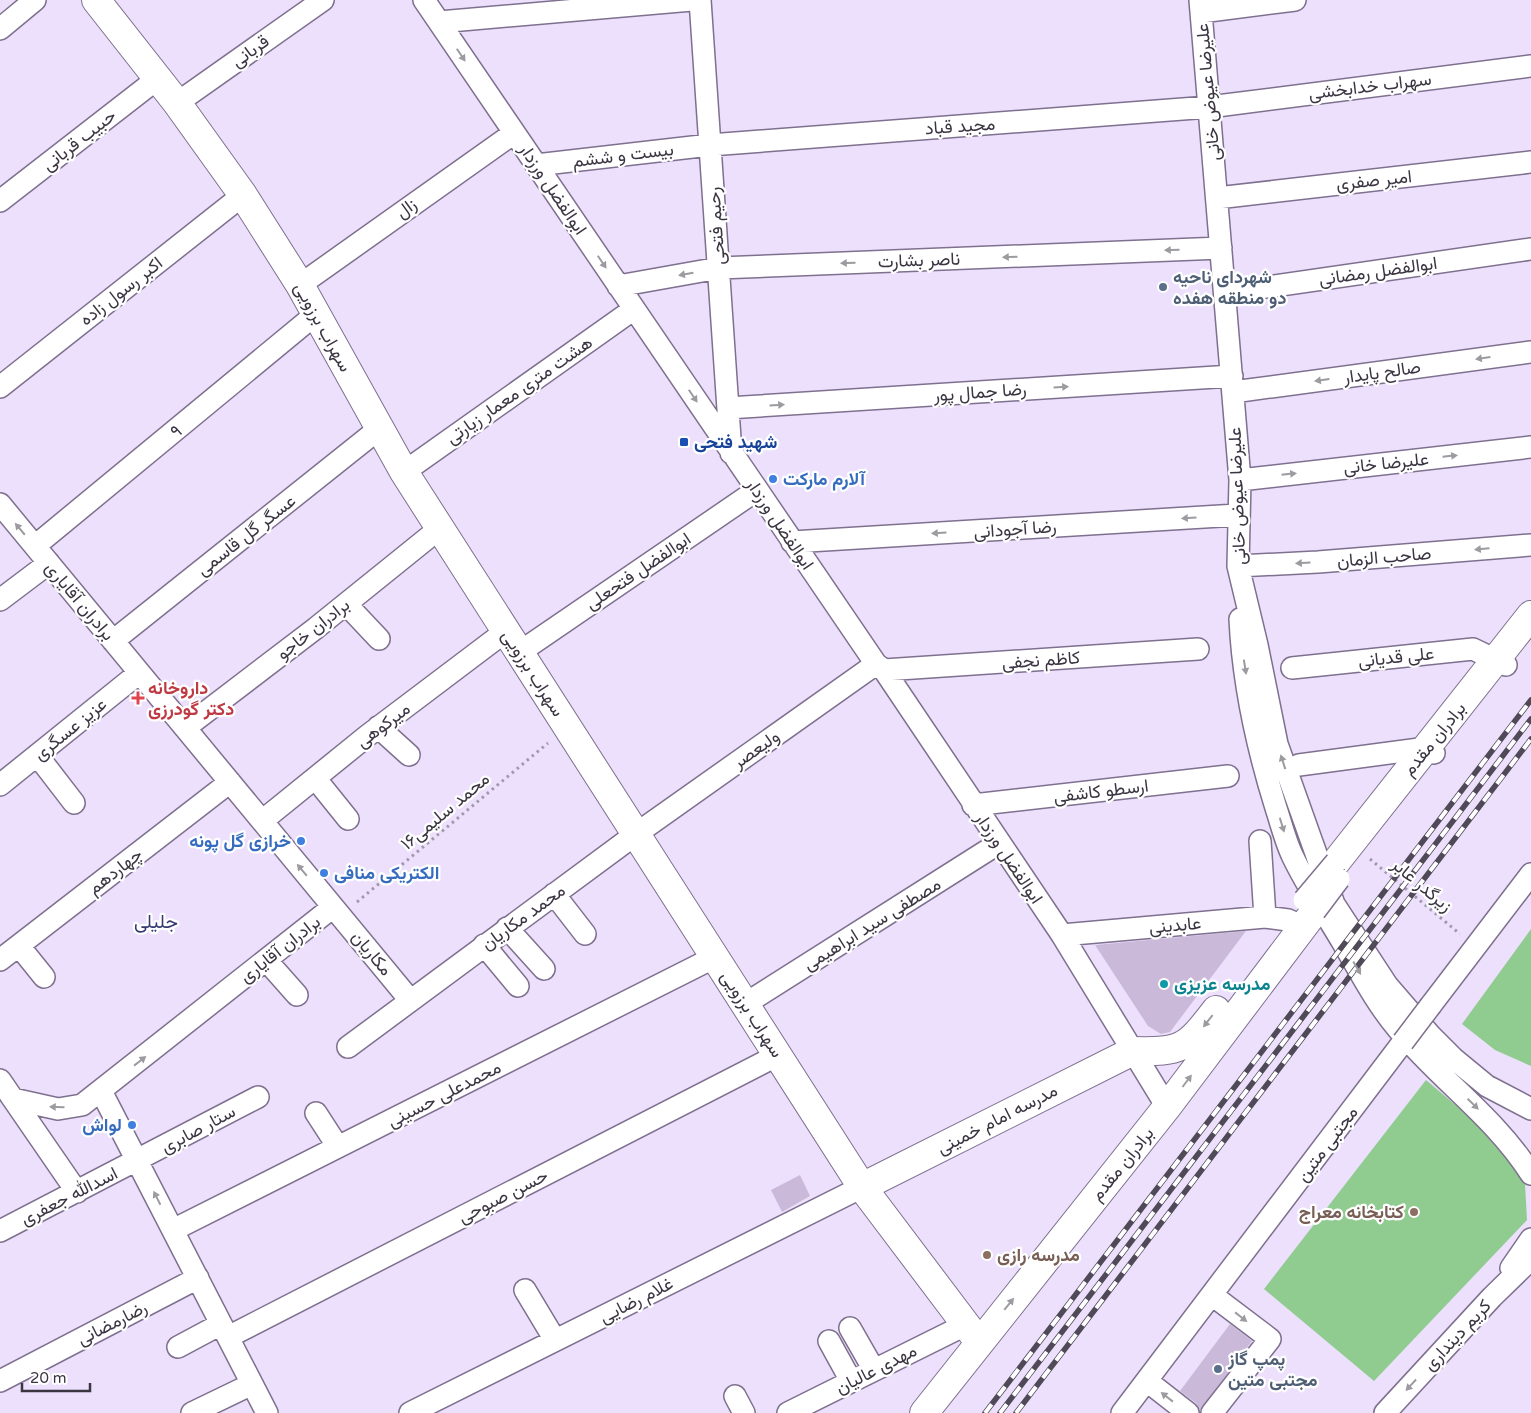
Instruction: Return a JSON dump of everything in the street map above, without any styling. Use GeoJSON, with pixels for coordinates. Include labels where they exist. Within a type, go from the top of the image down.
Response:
{"type":"FeatureCollection","features":[{"type":"Feature","properties":{"kind":"main road","name":"سهراب برزویی"},"geometry":{"type":"LineString","coordinates":[[96,0],[177,103],[243,195],[300,286],[404,472],[567,727],[862,1187],[976,1339]]}},
{"type":"Feature","properties":{"kind":"main road","name":"برادران مقدم"},"geometry":{"type":"LineString","coordinates":[[1502,662],[1531,615]]}},
{"type":"Feature","properties":{"kind":"main road","name":"برادران مقدم"},"geometry":{"type":"LineString","coordinates":[[1347,862],[1502,662],[1531,631]]}},
{"type":"Feature","properties":{"kind":"main road","name":"برادران مقدم"},"geometry":{"type":"LineString","coordinates":[[924,1413],[976,1339],[1167,1107],[1295,915]]}},
{"type":"Feature","properties":{"kind":"main road"},"geometry":{"type":"LineString","coordinates":[[1133,1050],[1165,1052],[1192,1041],[1295,915]]}},
{"type":"Feature","properties":{"kind":"main road","name":"مدرسه امام خمینی"},"geometry":{"type":"LineString","coordinates":[[862,1187],[1133,1050]]}},
{"type":"Feature","properties":{"kind":"main road","name":"برادران مقدم"},"geometry":{"type":"LineString","coordinates":[[937,1413],[976,1339]]}},
{"type":"Feature","properties":{"kind":"street"},"geometry":{"type":"LineString","coordinates":[[0,29],[35,0]]}},
{"type":"Feature","properties":{"kind":"street","name":"قربانی"},"geometry":{"type":"LineString","coordinates":[[177,103],[323,0]]}},
{"type":"Feature","properties":{"kind":"street","name":"ابوالفضل ورزدار"},"geometry":{"type":"LineString","coordinates":[[424,0],[792,542],[880,667],[1062,935],[1167,1107]]}},
{"type":"Feature","properties":{"kind":"street"},"geometry":{"type":"LineString","coordinates":[[439,22],[692,0]]}},
{"type":"Feature","properties":{"kind":"street","name":"رحیم فتحی"},"geometry":{"type":"LineString","coordinates":[[700,0],[732,453]]}},
{"type":"Feature","properties":{"kind":"street"},"geometry":{"type":"LineString","coordinates":[[1201,6],[1295,0]]}},
{"type":"Feature","properties":{"kind":"street","name":"علیرضا عیوض خانی"},"geometry":{"type":"LineString","coordinates":[[1201,6],[1240,480],[1237,515],[1238,566],[1257,645],[1277,744],[1334,904],[1387,985],[1431,1036],[1445,1064]]}},
{"type":"Feature","properties":{"kind":"street","name":"سهراب خدابخشی"},"geometry":{"type":"LineString","coordinates":[[1209,107],[1531,66]]}},
{"type":"Feature","properties":{"kind":"street","name":"حبیب قربانی"},"geometry":{"type":"LineString","coordinates":[[0,201],[158,79]]}},
{"type":"Feature","properties":{"kind":"street","name":"مجید قباد"},"geometry":{"type":"LineString","coordinates":[[710,145],[1209,107]]}},
{"type":"Feature","properties":{"kind":"street","name":"زال"},"geometry":{"type":"LineString","coordinates":[[300,286],[514,133]]}},
{"type":"Feature","properties":{"kind":"street","name":"بیست و ششم"},"geometry":{"type":"LineString","coordinates":[[536,165],[710,145]]}},
{"type":"Feature","properties":{"kind":"street","name":"امیر صفری"},"geometry":{"type":"LineString","coordinates":[[1217,198],[1531,162]]}},
{"type":"Feature","properties":{"kind":"street","name":"اکبر رسول زاده"},"geometry":{"type":"LineString","coordinates":[[0,387],[243,195]]}},
{"type":"Feature","properties":{"kind":"street","name":"ناصر بشارت"},"geometry":{"type":"LineString","coordinates":[[618,286],[719,268],[1221,248]]}},
{"type":"Feature","properties":{"kind":"street","name":"ابوالفضل رمضانی"},"geometry":{"type":"LineString","coordinates":[[1225,293],[1531,249]]}},
{"type":"Feature","properties":{"kind":"street","name":"هشت متری معمار زیارتی"},"geometry":{"type":"LineString","coordinates":[[404,472],[634,309]]}},
{"type":"Feature","properties":{"kind":"street","name":"۹"},"geometry":{"type":"LineString","coordinates":[[35,546],[316,314]]}},
{"type":"Feature","properties":{"kind":"street","name":"صالح پایدار"},"geometry":{"type":"LineString","coordinates":[[1232,384],[1531,352]]}},
{"type":"Feature","properties":{"kind":"street","name":"رضا جمال پور"},"geometry":{"type":"LineString","coordinates":[[728,408],[1232,384]]}},
{"type":"Feature","properties":{"kind":"street","name":"عسگر گل قاسمی"},"geometry":{"type":"LineString","coordinates":[[113,641],[380,428]]}},
{"type":"Feature","properties":{"kind":"street","name":"علیرضا خانی"},"geometry":{"type":"LineString","coordinates":[[1240,480],[1531,446]]}},
{"type":"Feature","properties":{"kind":"street","name":"ابوالفضل فتحعلی"},"geometry":{"type":"LineString","coordinates":[[513,642],[757,490]]}},
{"type":"Feature","properties":{"kind":"street","name":"برادران آقایاری"},"geometry":{"type":"LineString","coordinates":[[0,504],[337,911],[266,960],[82,1105],[58,1109],[13,1099]]}},
{"type":"Feature","properties":{"kind":"street","name":"رضا آجودانی"},"geometry":{"type":"LineString","coordinates":[[792,542],[1237,515]]}},
{"type":"Feature","properties":{"kind":"street","name":"برادران خاجو"},"geometry":{"type":"LineString","coordinates":[[185,728],[346,604],[440,528]]}},
{"type":"Feature","properties":{"kind":"street","name":"صاحب الزمان"},"geometry":{"type":"LineString","coordinates":[[1238,566],[1318,562],[1531,545]]}},
{"type":"Feature","properties":{"kind":"street"},"geometry":{"type":"LineString","coordinates":[[0,600],[49,563]]}},
{"type":"Feature","properties":{"kind":"street"},"geometry":{"type":"LineString","coordinates":[[346,604],[379,639]]}},
{"type":"Feature","properties":{"kind":"street","name":"میرکوهی"},"geometry":{"type":"LineString","coordinates":[[262,821],[378,727],[513,642]]}},
{"type":"Feature","properties":{"kind":"street","name":"کاظم نجفی"},"geometry":{"type":"LineString","coordinates":[[880,667],[1198,649]]}},
{"type":"Feature","properties":{"kind":"street","name":"علی قدیانی"},"geometry":{"type":"LineString","coordinates":[[1292,668],[1473,649],[1502,662]]}},
{"type":"Feature","properties":{"kind":"street","name":"ولیعصر"},"geometry":{"type":"LineString","coordinates":[[636,834],[880,667]]}},
{"type":"Feature","properties":{"kind":"street","name":"عزیز عسگری"},"geometry":{"type":"LineString","coordinates":[[0,785],[139,673]]}},
{"type":"Feature","properties":{"kind":"street"},"geometry":{"type":"LineString","coordinates":[[378,727],[408,755]]}},
{"type":"Feature","properties":{"kind":"street"},"geometry":{"type":"LineString","coordinates":[[1299,765],[1432,751]]}},
{"type":"Feature","properties":{"kind":"street"},"geometry":{"type":"LineString","coordinates":[[38,755],[74,803]]}},
{"type":"Feature","properties":{"kind":"street","name":"ارسطو کاشفی"},"geometry":{"type":"LineString","coordinates":[[973,805],[1228,776]]}},
{"type":"Feature","properties":{"kind":"street"},"geometry":{"type":"LineString","coordinates":[[315,778],[348,819]]}},
{"type":"Feature","properties":{"kind":"street","name":"چهاردهم"},"geometry":{"type":"LineString","coordinates":[[0,960],[230,782]]}},
{"type":"Feature","properties":{"kind":"street","name":"محمد مکاریان"},"geometry":{"type":"LineString","coordinates":[[348,1047],[636,834]]}},
{"type":"Feature","properties":{"kind":"street"},"geometry":{"type":"LineString","coordinates":[[1260,841],[1295,915],[1347,862]]}},
{"type":"Feature","properties":{"kind":"street","name":"مصطفی سید ابراهیمی"},"geometry":{"type":"LineString","coordinates":[[746,1004],[999,843]]}},
{"type":"Feature","properties":{"kind":"street","name":"مجتبی متین"},"geometry":{"type":"LineString","coordinates":[[1122,1413],[1531,874]]}},
{"type":"Feature","properties":{"kind":"street"},"geometry":{"type":"LineString","coordinates":[[554,894],[585,934]]}},
{"type":"Feature","properties":{"kind":"street","name":"مکاریان"},"geometry":{"type":"LineString","coordinates":[[337,911],[410,1000]]}},
{"type":"Feature","properties":{"kind":"street","name":"عابدینی"},"geometry":{"type":"LineString","coordinates":[[1062,935],[1295,915]]}},
{"type":"Feature","properties":{"kind":"street"},"geometry":{"type":"LineString","coordinates":[[508,928],[544,968]]}},
{"type":"Feature","properties":{"kind":"street"},"geometry":{"type":"LineString","coordinates":[[484,945],[518,986]]}},
{"type":"Feature","properties":{"kind":"street"},"geometry":{"type":"LineString","coordinates":[[18,946],[44,977]]}},
{"type":"Feature","properties":{"kind":"street","name":"محمدعلی حسینی"},"geometry":{"type":"LineString","coordinates":[[173,1230],[715,957]]}},
{"type":"Feature","properties":{"kind":"street"},"geometry":{"type":"LineString","coordinates":[[266,960],[297,995]]}},
{"type":"Feature","properties":{"kind":"street","name":"حسن صبوحی"},"geometry":{"type":"LineString","coordinates":[[178,1347],[225,1330],[778,1054]]}},
{"type":"Feature","properties":{"kind":"street"},"geometry":{"type":"LineString","coordinates":[[1445,1064],[1531,1109]]}},
{"type":"Feature","properties":{"kind":"street"},"geometry":{"type":"LineString","coordinates":[[1445,1064],[1531,1174]]}},
{"type":"Feature","properties":{"kind":"street"},"geometry":{"type":"LineString","coordinates":[[0,1080],[76,1192]]}},
{"type":"Feature","properties":{"kind":"street"},"geometry":{"type":"LineString","coordinates":[[101,1091],[267,1413]]}},
{"type":"Feature","properties":{"kind":"street","name":"ستار صابری"},"geometry":{"type":"LineString","coordinates":[[137,1161],[258,1097]]}},
{"type":"Feature","properties":{"kind":"street"},"geometry":{"type":"LineString","coordinates":[[316,1112],[338,1147]]}},
{"type":"Feature","properties":{"kind":"street","name":"اسدالله جعفری"},"geometry":{"type":"LineString","coordinates":[[0,1231],[137,1161]]}},
{"type":"Feature","properties":{"kind":"street","name":"غلام رضایی"},"geometry":{"type":"LineString","coordinates":[[410,1413],[862,1187]]}},
{"type":"Feature","properties":{"kind":"street"},"geometry":{"type":"LineString","coordinates":[[1492,1297],[1531,1239]]}},
{"type":"Feature","properties":{"kind":"street","name":"کریم دینداری"},"geometry":{"type":"LineString","coordinates":[[1385,1413],[1492,1297],[1531,1259]]}},
{"type":"Feature","properties":{"kind":"street","name":"رضارمضانی"},"geometry":{"type":"LineString","coordinates":[[0,1381],[198,1278]]}},
{"type":"Feature","properties":{"kind":"street"},"geometry":{"type":"LineString","coordinates":[[525,1290],[555,1340]]}},
{"type":"Feature","properties":{"kind":"street"},"geometry":{"type":"LineString","coordinates":[[1212,1295],[1270,1339],[1212,1413]]}},
{"type":"Feature","properties":{"kind":"street"},"geometry":{"type":"LineString","coordinates":[[850,1328],[874,1370]]}},
{"type":"Feature","properties":{"kind":"street","name":"مهدی عالیان"},"geometry":{"type":"LineString","coordinates":[[788,1413],[874,1370],[976,1339]]}},
{"type":"Feature","properties":{"kind":"street"},"geometry":{"type":"LineString","coordinates":[[829,1341],[851,1381]]}},
{"type":"Feature","properties":{"kind":"street"},"geometry":{"type":"LineString","coordinates":[[1147,1381],[1188,1413]]}},
{"type":"Feature","properties":{"kind":"street"},"geometry":{"type":"LineString","coordinates":[[192,1413],[252,1384]]}},
{"type":"Feature","properties":{"kind":"path","name":"محمد سلیمی۱۶"},"geometry":{"type":"LineString","coordinates":[[337,911],[567,727]]}},
{"type":"Feature","properties":{"kind":"path","name":"زیرگدر عابر"},"geometry":{"type":"LineString","coordinates":[[1347,862],[1476,947]]}},
{"type":"Feature","properties":{"kind":"green space"},"geometry":{"type":"Polygon","coordinates":[[[1531,929],[1531,1066],[1495,1050],[1462,1024],[1531,929]]]}},
{"type":"Feature","properties":{"kind":"green space"},"geometry":{"type":"Polygon","coordinates":[[[1426,1080],[1498,1141],[1525,1184],[1527,1220],[1374,1381],[1264,1289],[1426,1080]]]}},
{"type":"Feature","properties":{"kind":"building","name":"مدرسه عزیزی"},"geometry":{"type":"Polygon","coordinates":[[[1246,931],[1170,1032],[1161,1034],[1148,1026],[1095,945],[1246,931]]]}},
{"type":"Feature","properties":{"kind":"building"},"geometry":{"type":"Polygon","coordinates":[[[800,1175],[810,1196],[782,1212],[771,1190],[800,1175]]]}},
{"type":"Feature","properties":{"kind":"building","name":"پمپ گاز مجتبی متین"},"geometry":{"type":"Polygon","coordinates":[[[1230,1324],[1252,1341],[1200,1410],[1196,1403],[1180,1391],[1230,1324]]]}},
{"type":"Feature","properties":{"kind":"railway"},"geometry":{"type":"LineString","coordinates":[[985,1413],[1531,700]]}},
{"type":"Feature","properties":{"kind":"railway"},"geometry":{"type":"LineString","coordinates":[[1000,1413],[1531,719]]}},
{"type":"Feature","properties":{"kind":"railway"},"geometry":{"type":"LineString","coordinates":[[1016,1413],[1531,739]]}},
{"type":"Feature","properties":{"kind":"place","name":"شهردای ناحیه دو منطقه هفده"},"geometry":{"type":"Point","coordinates":[1163,287]}},
{"type":"Feature","properties":{"kind":"place","name":"شهید فتحی"},"geometry":{"type":"Point","coordinates":[684,442]}},
{"type":"Feature","properties":{"kind":"place","name":"آلارم مارکت"},"geometry":{"type":"Point","coordinates":[773,479]}},
{"type":"Feature","properties":{"kind":"place","name":"داروخانه دکتر گودرزی"},"geometry":{"type":"Point","coordinates":[138,698]}},
{"type":"Feature","properties":{"kind":"place","name":"خرازی گل پونه"},"geometry":{"type":"Point","coordinates":[301,841]}},
{"type":"Feature","properties":{"kind":"place","name":"الکتریکی منافی"},"geometry":{"type":"Point","coordinates":[324,873]}},
{"type":"Feature","properties":{"kind":"place","name":"مدرسه عزیزی"},"geometry":{"type":"Point","coordinates":[1164,984]}},
{"type":"Feature","properties":{"kind":"place","name":"لواش"},"geometry":{"type":"Point","coordinates":[132,1125]}},
{"type":"Feature","properties":{"kind":"place","name":"کتابخانه معراج"},"geometry":{"type":"Point","coordinates":[1414,1212]}},
{"type":"Feature","properties":{"kind":"place","name":"مدرسه رازی"},"geometry":{"type":"Point","coordinates":[987,1255]}},
{"type":"Feature","properties":{"kind":"place","name":"پمپ گاز مجتبی متین"},"geometry":{"type":"Point","coordinates":[1218,1369]}},
{"type":"Feature","properties":{"kind":"district","name":"جلیلی"},"geometry":{"type":"Point","coordinates":[156,921]}}]}
